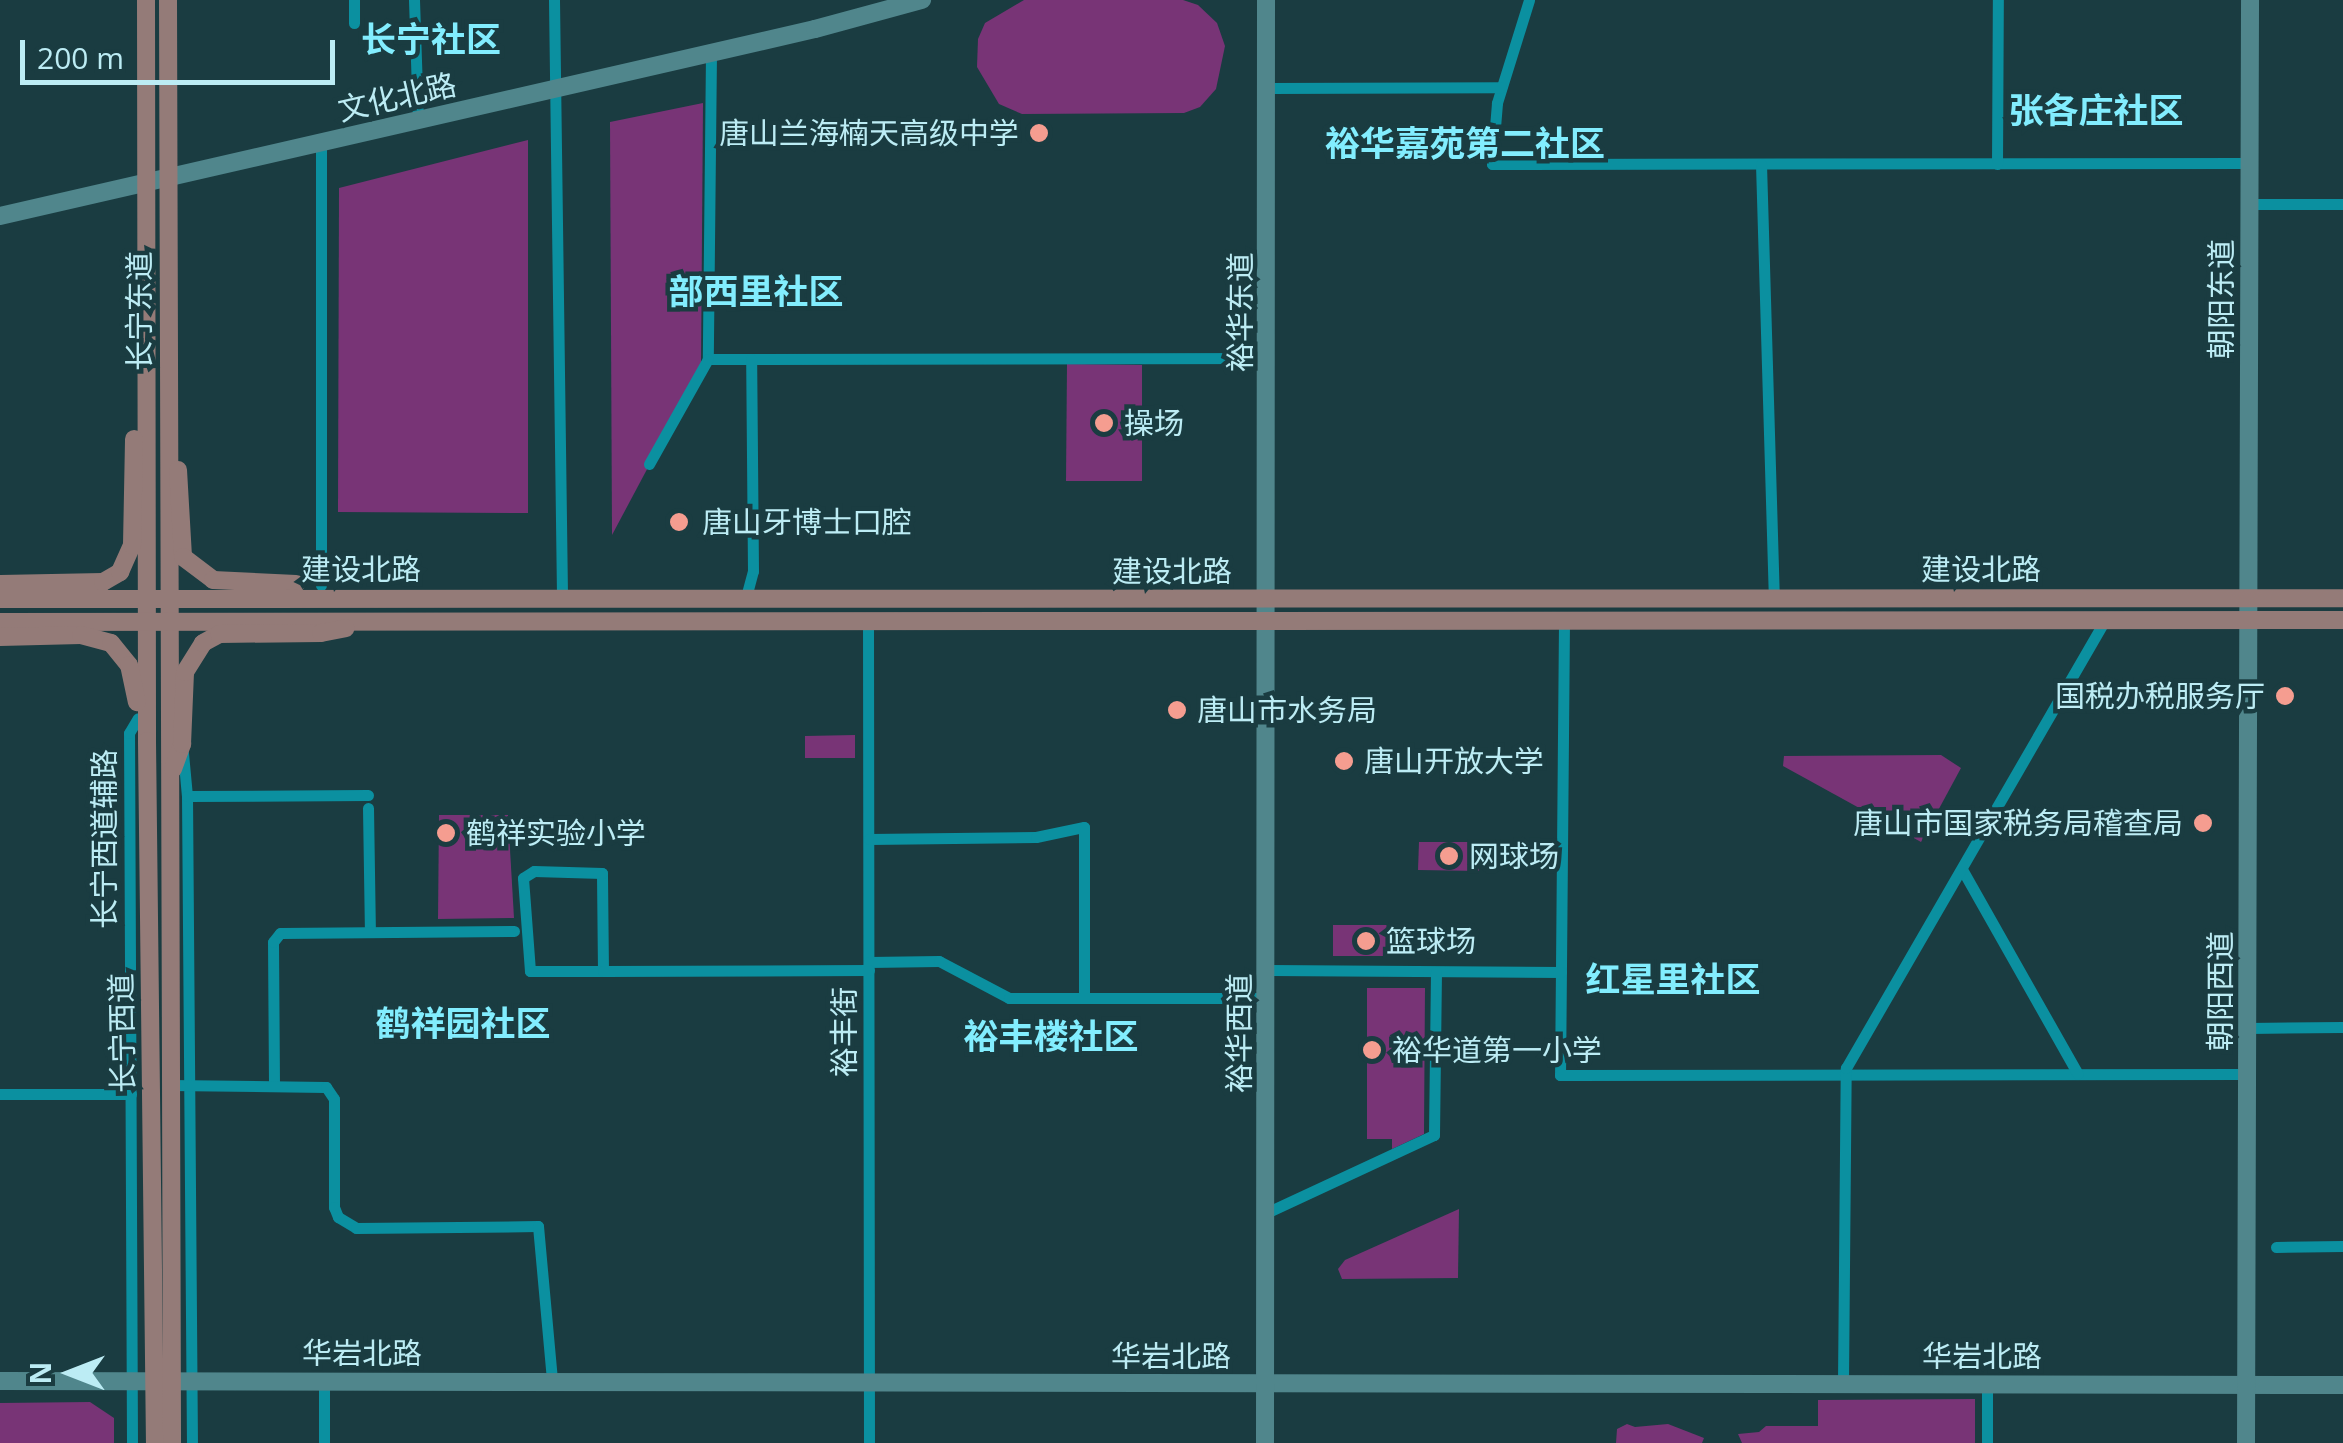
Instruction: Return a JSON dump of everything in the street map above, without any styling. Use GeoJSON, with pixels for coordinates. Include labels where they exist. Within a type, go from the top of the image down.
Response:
{"type":"FeatureCollection","features":[{"type":"Feature","properties":{"kind":"main road","name":"长宁东道"},"geometry":{"type":"LineString","coordinates":[[146,0],[146,622]]}},
{"type":"Feature","properties":{"kind":"main road","name":"长宁东道"},"geometry":{"type":"LineString","coordinates":[[168,0],[168,622]]}},
{"type":"Feature","properties":{"kind":"main road"},"geometry":{"type":"LineString","coordinates":[[166,404],[178,438],[183,558],[212,580],[321,585],[380,596]]}},
{"type":"Feature","properties":{"kind":"main road"},"geometry":{"type":"LineString","coordinates":[[0,584],[103,582],[128,561],[134,434],[146,406]]}},
{"type":"Feature","properties":{"kind":"main road","name":"建设北路"},"geometry":{"type":"LineString","coordinates":[[0,598],[2343,598]]}},
{"type":"Feature","properties":{"kind":"main road"},"geometry":{"type":"LineString","coordinates":[[168,783],[182,744],[185,672],[204,643],[219,634],[322,633],[381,620]]}},
{"type":"Feature","properties":{"kind":"main road","name":"建设北路"},"geometry":{"type":"LineString","coordinates":[[0,622],[1267,624],[2343,620]]}},
{"type":"Feature","properties":{"kind":"main road","name":"长宁西道"},"geometry":{"type":"LineString","coordinates":[[146,622],[163,1380],[172,1443]]}},
{"type":"Feature","properties":{"kind":"main road","name":"长宁西道"},"geometry":{"type":"LineString","coordinates":[[154,1443],[163,1380],[170,1085],[168,622]]}},
{"type":"Feature","properties":{"kind":"main road"},"geometry":{"type":"LineString","coordinates":[[0,637],[80,636],[111,642],[129,665],[138,718],[147,741]]}},
{"type":"Feature","properties":{"kind":"street"},"geometry":{"type":"LineString","coordinates":[[354,0],[354,23]]}},
{"type":"Feature","properties":{"kind":"street"},"geometry":{"type":"LineString","coordinates":[[414,0],[418,121]]}},
{"type":"Feature","properties":{"kind":"street"},"geometry":{"type":"LineString","coordinates":[[554,0],[562,596]]}},
{"type":"Feature","properties":{"kind":"street","name":"裕华东道"},"geometry":{"type":"LineString","coordinates":[[1266,0],[1267,624]]}},
{"type":"Feature","properties":{"kind":"street"},"geometry":{"type":"LineString","coordinates":[[1529,0],[1500,87],[1492,164],[2248,163]]}},
{"type":"Feature","properties":{"kind":"street"},"geometry":{"type":"LineString","coordinates":[[1998,0],[1998,164]]}},
{"type":"Feature","properties":{"kind":"street","name":"朝阳东道"},"geometry":{"type":"LineString","coordinates":[[2248,597],[2250,0]]}},
{"type":"Feature","properties":{"kind":"street","name":"文化北路"},"geometry":{"type":"LineString","coordinates":[[0,216],[556,89],[916,1]]}},
{"type":"Feature","properties":{"kind":"street"},"geometry":{"type":"LineString","coordinates":[[650,464],[708,359],[712,52]]}},
{"type":"Feature","properties":{"kind":"street"},"geometry":{"type":"LineString","coordinates":[[1266,88],[1500,87]]}},
{"type":"Feature","properties":{"kind":"street"},"geometry":{"type":"LineString","coordinates":[[321,144],[321,585]]}},
{"type":"Feature","properties":{"kind":"street"},"geometry":{"type":"LineString","coordinates":[[1761,164],[1774,596]]}},
{"type":"Feature","properties":{"kind":"street"},"geometry":{"type":"LineString","coordinates":[[2248,204],[2343,204]]}},
{"type":"Feature","properties":{"kind":"street"},"geometry":{"type":"LineString","coordinates":[[708,359],[1268,358]]}},
{"type":"Feature","properties":{"kind":"street"},"geometry":{"type":"LineString","coordinates":[[746,598],[753,571],[751,359]]}},
{"type":"Feature","properties":{"kind":"street","name":"朝阳西道"},"geometry":{"type":"LineString","coordinates":[[2248,597],[2247,1384],[2252,1401],[2249,1443]]}},
{"type":"Feature","properties":{"kind":"street"},"geometry":{"type":"LineString","coordinates":[[1843,1382],[1844,1074],[2105,620]]}},
{"type":"Feature","properties":{"kind":"street","name":"裕丰街"},"geometry":{"type":"LineString","coordinates":[[868,621],[869,1443]]}},
{"type":"Feature","properties":{"kind":"street"},"geometry":{"type":"LineString","coordinates":[[1564,622],[1560,1075],[2247,1074]]}},
{"type":"Feature","properties":{"kind":"street","name":"裕华西道"},"geometry":{"type":"LineString","coordinates":[[1265,1443],[1267,624]]}},
{"type":"Feature","properties":{"kind":"street","name":"长宁西道辅路"},"geometry":{"type":"LineString","coordinates":[[132,1443],[129,733],[138,718]]}},
{"type":"Feature","properties":{"kind":"street"},"geometry":{"type":"LineString","coordinates":[[182,744],[187,796],[192,1443]]}},
{"type":"Feature","properties":{"kind":"street"},"geometry":{"type":"LineString","coordinates":[[187,796],[368,802],[370,930]]}},
{"type":"Feature","properties":{"kind":"street"},"geometry":{"type":"LineString","coordinates":[[868,839],[1036,837],[1084,827],[1084,998]]}},
{"type":"Feature","properties":{"kind":"street"},"geometry":{"type":"LineString","coordinates":[[604,971],[602,873],[534,871],[522,878],[530,971],[604,971],[869,966],[939,961],[1009,998],[1267,998]]}},
{"type":"Feature","properties":{"kind":"street"},"geometry":{"type":"LineString","coordinates":[[1963,871],[2078,1074]]}},
{"type":"Feature","properties":{"kind":"street"},"geometry":{"type":"LineString","coordinates":[[274,1084],[273,942],[280,933],[514,931]]}},
{"type":"Feature","properties":{"kind":"street"},"geometry":{"type":"LineString","coordinates":[[1268,970],[1561,972]]}},
{"type":"Feature","properties":{"kind":"street"},"geometry":{"type":"LineString","coordinates":[[1266,1213],[1434,1136],[1436,972]]}},
{"type":"Feature","properties":{"kind":"street"},"geometry":{"type":"LineString","coordinates":[[2248,1028],[2343,1027]]}},
{"type":"Feature","properties":{"kind":"street"},"geometry":{"type":"LineString","coordinates":[[170,1085],[318,1085],[332,1092],[334,1206],[346,1224],[356,1228],[538,1226],[552,1381]]}},
{"type":"Feature","properties":{"kind":"street"},"geometry":{"type":"LineString","coordinates":[[0,1094],[131,1094]]}},
{"type":"Feature","properties":{"kind":"street"},"geometry":{"type":"LineString","coordinates":[[2276,1247],[2343,1246]]}},
{"type":"Feature","properties":{"kind":"street"},"geometry":{"type":"LineString","coordinates":[[324,1380],[324,1443]]}},
{"type":"Feature","properties":{"kind":"street","name":"华岩北路"},"geometry":{"type":"LineString","coordinates":[[0,1382],[2343,1384]]}},
{"type":"Feature","properties":{"kind":"street"},"geometry":{"type":"LineString","coordinates":[[1987,1384],[1987,1443]]}},
{"type":"Feature","properties":{"kind":"shaded area"},"geometry":{"type":"Polygon","coordinates":[[[1024,0],[1183,0],[1198,5],[1217,23],[1225,46],[1216,89],[1200,107],[1184,113],[1022,114],[999,104],[977,67],[978,39],[985,23],[1024,0]]]}},
{"type":"Feature","properties":{"kind":"shaded area"},"geometry":{"type":"Polygon","coordinates":[[[703,103],[701,368],[612,535],[610,122],[703,103]]]}},
{"type":"Feature","properties":{"kind":"shaded area"},"geometry":{"type":"Polygon","coordinates":[[[528,140],[528,513],[338,512],[339,188],[528,140]]]}},
{"type":"Feature","properties":{"kind":"shaded area","name":"操场"},"geometry":{"type":"Polygon","coordinates":[[[1067,364],[1142,365],[1142,481],[1066,481],[1067,364]]]}},
{"type":"Feature","properties":{"kind":"shaded area"},"geometry":{"type":"Polygon","coordinates":[[[855,735],[855,758],[805,758],[805,736],[855,735]]]}},
{"type":"Feature","properties":{"kind":"shaded area"},"geometry":{"type":"Polygon","coordinates":[[[1941,755],[1961,768],[1921,842],[1783,766],[1784,756],[1941,755]]]}},
{"type":"Feature","properties":{"kind":"shaded area"},"geometry":{"type":"Polygon","coordinates":[[[439,815],[508,815],[514,918],[438,919],[439,815]]]}},
{"type":"Feature","properties":{"kind":"shaded area","name":"网球场"},"geometry":{"type":"Polygon","coordinates":[[[1419,842],[1479,842],[1479,871],[1418,870],[1419,842]]]}},
{"type":"Feature","properties":{"kind":"shaded area","name":"篮球场"},"geometry":{"type":"Polygon","coordinates":[[[1333,925],[1399,925],[1399,956],[1333,956],[1333,925]]]}},
{"type":"Feature","properties":{"kind":"shaded area"},"geometry":{"type":"Polygon","coordinates":[[[1367,988],[1425,988],[1424,1134],[1392,1149],[1392,1139],[1367,1139],[1367,988]]]}},
{"type":"Feature","properties":{"kind":"shaded area"},"geometry":{"type":"Polygon","coordinates":[[[1459,1209],[1458,1278],[1342,1279],[1338,1269],[1345,1260],[1459,1209]]]}},
{"type":"Feature","properties":{"kind":"shaded area"},"geometry":{"type":"Polygon","coordinates":[[[1975,1399],[1975,1443],[1742,1443],[1738,1434],[1759,1432],[1766,1426],[1818,1426],[1818,1400],[1975,1399]]]}},
{"type":"Feature","properties":{"kind":"shaded area"},"geometry":{"type":"Polygon","coordinates":[[[90,1402],[114,1418],[114,1443],[0,1443],[0,1403],[90,1402]]]}},
{"type":"Feature","properties":{"kind":"shaded area"},"geometry":{"type":"Polygon","coordinates":[[[1627,1424],[1668,1424],[1704,1438],[1702,1443],[1616,1443],[1617,1429],[1627,1424]]]}},
{"type":"Feature","properties":{"kind":"place","name":"唐山兰海楠天高级中学"},"geometry":{"type":"Point","coordinates":[1039,133]}},
{"type":"Feature","properties":{"kind":"place","name":"操场"},"geometry":{"type":"Point","coordinates":[1104,423]}},
{"type":"Feature","properties":{"kind":"place","name":"唐山牙博士口腔"},"geometry":{"type":"Point","coordinates":[679,522]}},
{"type":"Feature","properties":{"kind":"place","name":"国税办税服务厅"},"geometry":{"type":"Point","coordinates":[2285,696]}},
{"type":"Feature","properties":{"kind":"place","name":"唐山市水务局"},"geometry":{"type":"Point","coordinates":[1177,710]}},
{"type":"Feature","properties":{"kind":"place","name":"唐山开放大学"},"geometry":{"type":"Point","coordinates":[1344,761]}},
{"type":"Feature","properties":{"kind":"place","name":"唐山市国家税务局稽查局"},"geometry":{"type":"Point","coordinates":[2203,823]}},
{"type":"Feature","properties":{"kind":"place","name":"鹤祥实验小学"},"geometry":{"type":"Point","coordinates":[446,833]}},
{"type":"Feature","properties":{"kind":"place","name":"网球场"},"geometry":{"type":"Point","coordinates":[1449,856]}},
{"type":"Feature","properties":{"kind":"place","name":"篮球场"},"geometry":{"type":"Point","coordinates":[1366,941]}},
{"type":"Feature","properties":{"kind":"place","name":"裕华道第一小学"},"geometry":{"type":"Point","coordinates":[1372,1050]}},
{"type":"Feature","properties":{"kind":"district","name":"长宁社区"},"geometry":{"type":"Point","coordinates":[431,39]}},
{"type":"Feature","properties":{"kind":"district","name":"张各庄社区"},"geometry":{"type":"Point","coordinates":[2096,110]}},
{"type":"Feature","properties":{"kind":"district","name":"裕华嘉苑第二社区"},"geometry":{"type":"Point","coordinates":[1465,143]}},
{"type":"Feature","properties":{"kind":"district","name":"部西里社区"},"geometry":{"type":"Point","coordinates":[756,291]}},
{"type":"Feature","properties":{"kind":"district","name":"红星里社区"},"geometry":{"type":"Point","coordinates":[1673,979]}},
{"type":"Feature","properties":{"kind":"district","name":"鹤祥园社区"},"geometry":{"type":"Point","coordinates":[463,1023]}},
{"type":"Feature","properties":{"kind":"district","name":"裕丰楼社区"},"geometry":{"type":"Point","coordinates":[1051,1036]}}]}
